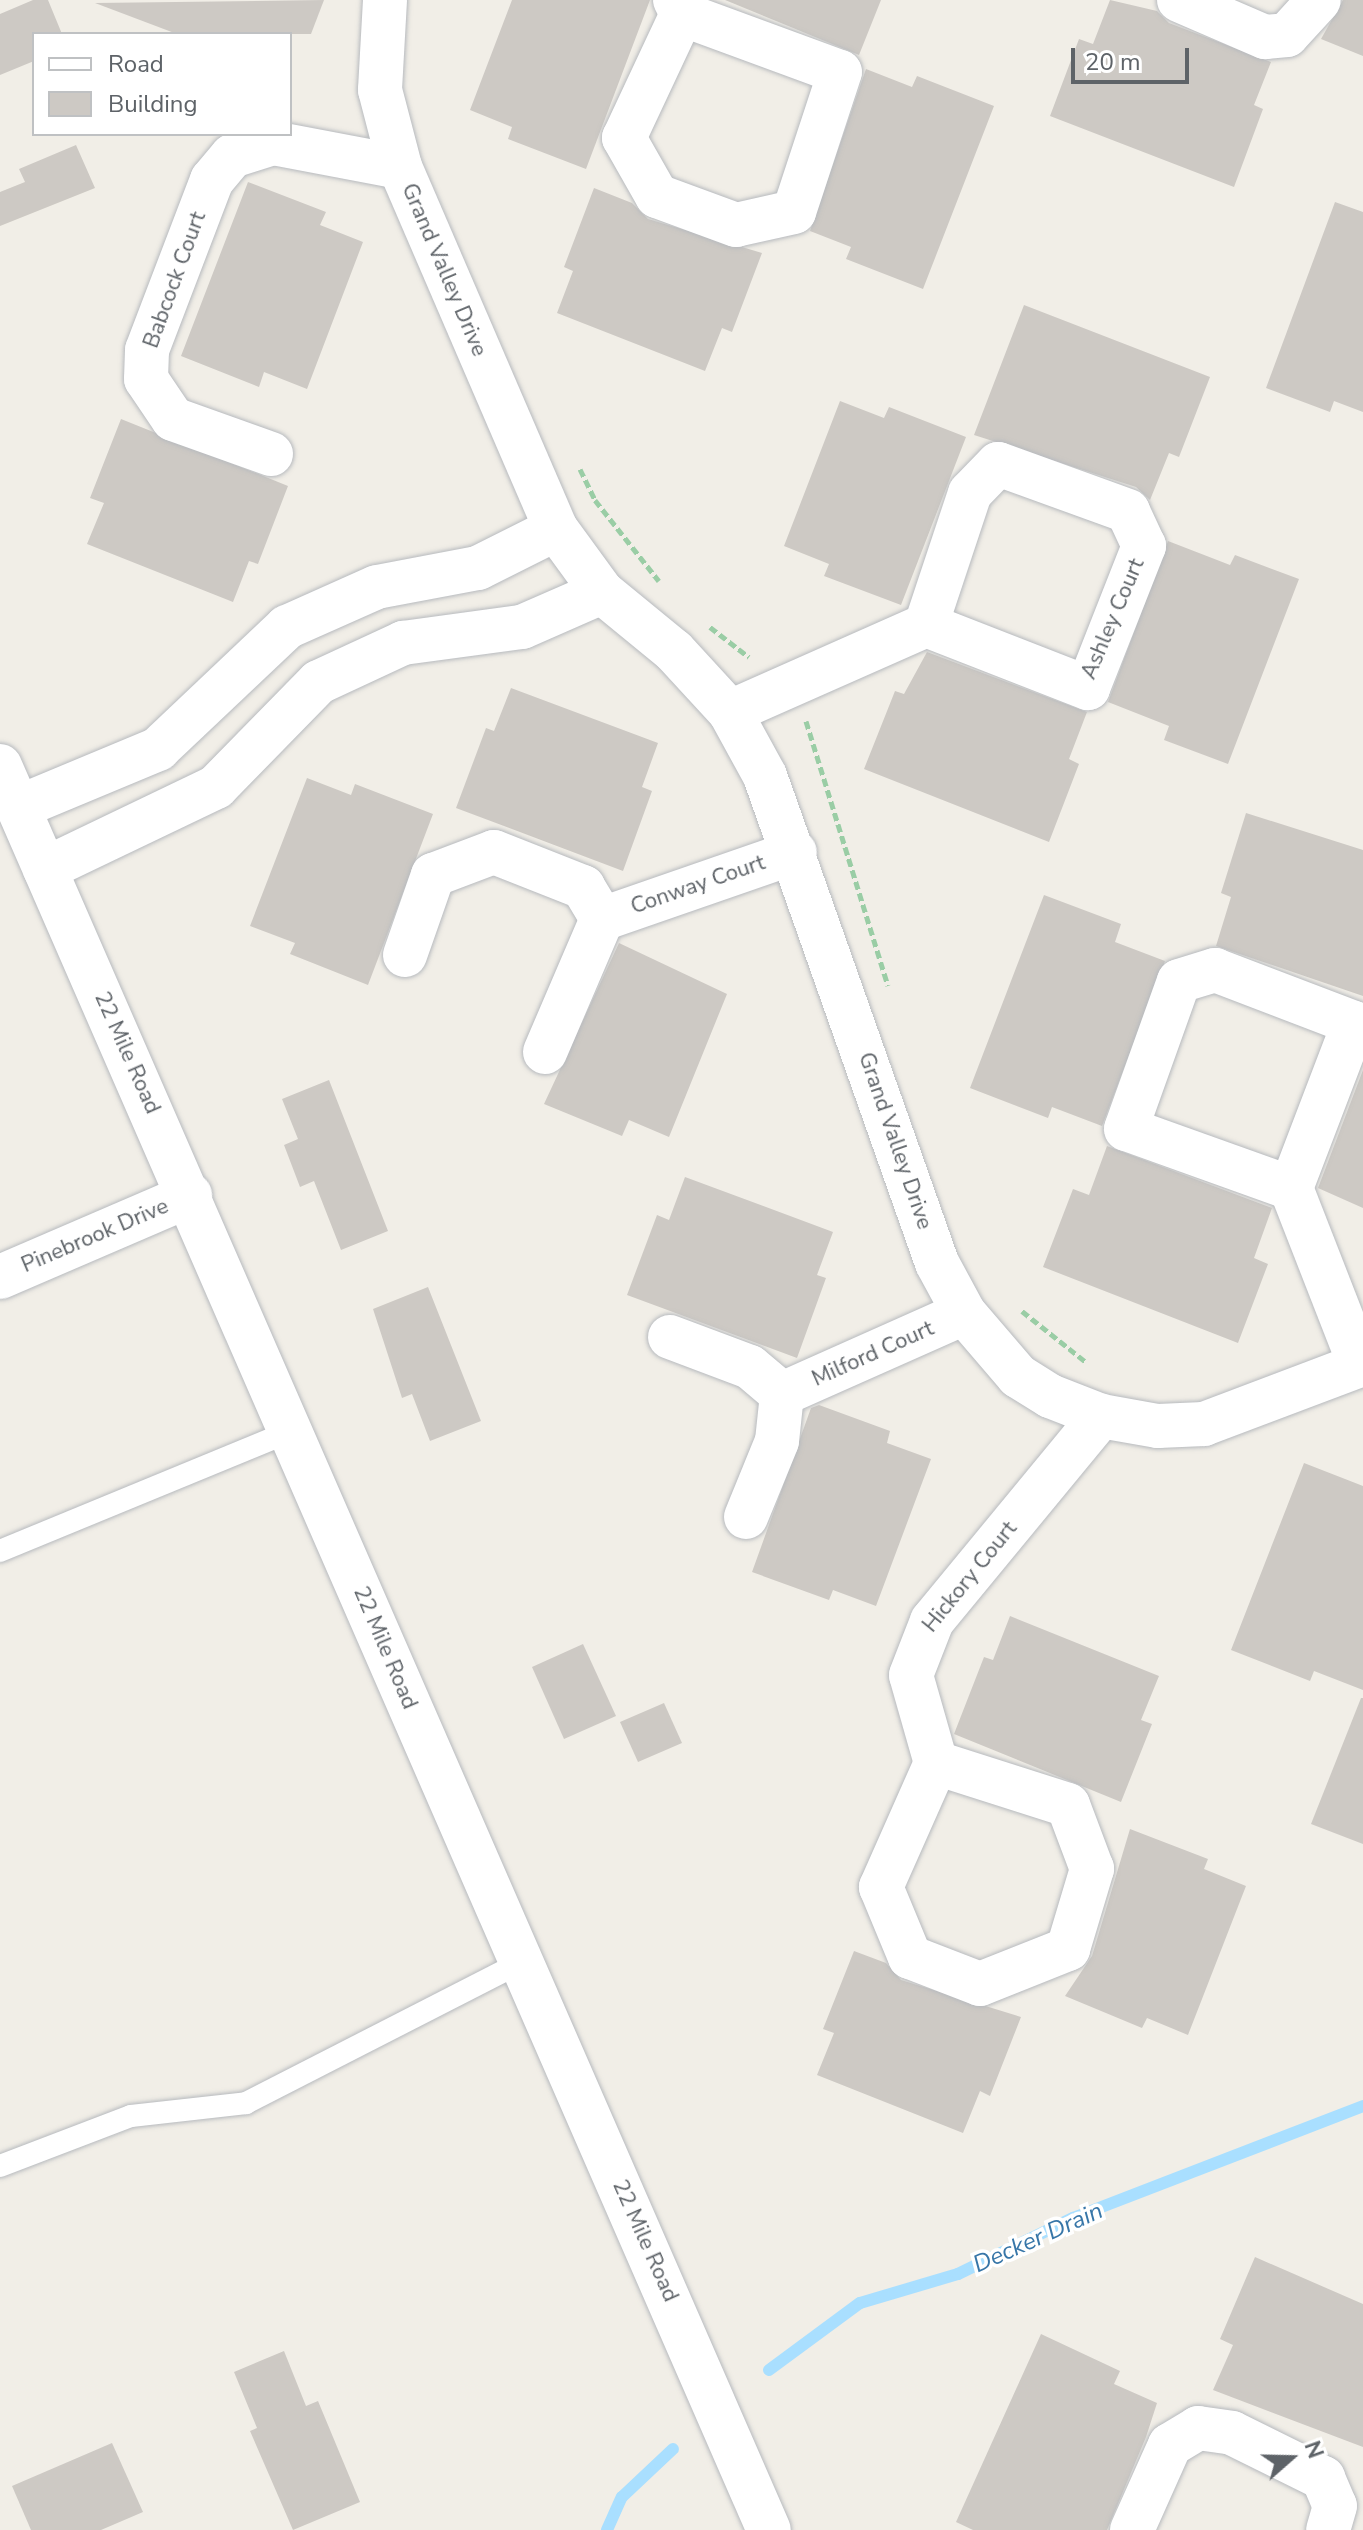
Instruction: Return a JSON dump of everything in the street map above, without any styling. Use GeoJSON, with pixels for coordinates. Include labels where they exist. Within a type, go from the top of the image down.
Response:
{"type":"FeatureCollection","features":[{"type":"Feature","properties":{"kind":"street","name":"Grand Valley Drive"},"geometry":{"type":"LineString","coordinates":[[385,0],[380,90],[400,167],[556,529],[602,592],[674,651],[730,712],[795,852],[937,1263],[964,1313],[1018,1376],[1101,1416],[1204,1424],[1362,1365]]}},
{"type":"Feature","properties":{"kind":"street"},"geometry":{"type":"LineString","coordinates":[[1179,0],[1265,37],[1287,35],[1319,0]]}},
{"type":"Feature","properties":{"kind":"street"},"geometry":{"type":"LineString","coordinates":[[678,7],[840,72],[794,212],[736,225],[657,196],[624,138],[678,7]]}},
{"type":"Feature","properties":{"kind":"street","name":"Babcock Court"},"geometry":{"type":"LineString","coordinates":[[271,454],[173,419],[146,379],[147,350],[212,180],[248,139],[301,146],[400,167]]}},
{"type":"Feature","properties":{"kind":"street","name":"Ashley Court"},"geometry":{"type":"LineString","coordinates":[[998,464],[1128,511],[1144,546],[1088,688],[926,625],[970,493],[998,464]]}},
{"type":"Feature","properties":{"kind":"street"},"geometry":{"type":"LineString","coordinates":[[19,807],[158,749],[287,627],[377,587],[478,568],[556,529]]}},
{"type":"Feature","properties":{"kind":"street"},"geometry":{"type":"LineString","coordinates":[[45,869],[216,787],[319,682],[403,643],[522,627],[602,592]]}},
{"type":"Feature","properties":{"kind":"street"},"geometry":{"type":"LineString","coordinates":[[730,712],[926,625]]}},
{"type":"Feature","properties":{"kind":"street"},"geometry":{"type":"LineString","coordinates":[[287,627],[319,682]]}},
{"type":"Feature","properties":{"kind":"street","name":"22 Mile Road"},"geometry":{"type":"LineString","coordinates":[[0,766],[190,1195],[769,2530]]}},
{"type":"Feature","properties":{"kind":"street","name":"Conway Court"},"geometry":{"type":"LineString","coordinates":[[405,955],[433,875],[494,852],[583,887],[602,919]]}},
{"type":"Feature","properties":{"kind":"street","name":"Conway Court"},"geometry":{"type":"LineString","coordinates":[[545,1052],[602,919],[795,852]]}},
{"type":"Feature","properties":{"kind":"street"},"geometry":{"type":"LineString","coordinates":[[1291,1188],[1126,1129],[1179,981],[1215,970],[1354,1023],[1291,1188],[1362,1365]]}},
{"type":"Feature","properties":{"kind":"street","name":"Pinebrook Drive"},"geometry":{"type":"LineString","coordinates":[[0,1277],[190,1195]]}},
{"type":"Feature","properties":{"kind":"street","name":"Milford Court"},"geometry":{"type":"LineString","coordinates":[[782,1394],[964,1313]]}},
{"type":"Feature","properties":{"kind":"street"},"geometry":{"type":"LineString","coordinates":[[670,1337],[750,1367],[782,1394],[777,1441],[746,1517]]}},
{"type":"Feature","properties":{"kind":"street","name":"Hickory Court"},"geometry":{"type":"LineString","coordinates":[[936,1763],[911,1675],[917,1645],[1101,1416]]}},
{"type":"Feature","properties":{"kind":"street"},"geometry":{"type":"LineString","coordinates":[[936,1763],[1068,1805],[1092,1869],[1068,1949],[980,1984],[910,1957],[881,1887],[936,1763]]}},
{"type":"Feature","properties":{"kind":"street"},"geometry":{"type":"LineString","coordinates":[[1132,2530],[1170,2445],[1198,2428],[1232,2433],[1323,2478],[1335,2506],[1328,2530]]}},
{"type":"Feature","properties":{"kind":"lane"},"geometry":{"type":"LineString","coordinates":[[0,1551],[291,1431]]}},
{"type":"Feature","properties":{"kind":"lane"},"geometry":{"type":"LineString","coordinates":[[0,2166],[131,2116],[246,2103],[522,1962]]}},
{"type":"Feature","properties":{"kind":"path"},"geometry":{"type":"LineString","coordinates":[[574,456],[595,500],[670,594]]}},
{"type":"Feature","properties":{"kind":"path"},"geometry":{"type":"LineString","coordinates":[[701,623],[791,685],[889,992]]}},
{"type":"Feature","properties":{"kind":"path"},"geometry":{"type":"LineString","coordinates":[[1012,1303],[1090,1365]]}},
{"type":"Feature","properties":{"kind":"building"},"geometry":{"type":"Polygon","coordinates":[[[33,0],[48,0],[61,32],[32,32],[32,62],[0,75],[0,14],[33,0]]]}},
{"type":"Feature","properties":{"kind":"building"},"geometry":{"type":"Polygon","coordinates":[[[324,0],[311,34],[172,32],[95,3],[324,0]]]}},
{"type":"Feature","properties":{"kind":"building"},"geometry":{"type":"Polygon","coordinates":[[[512,0],[650,0],[586,169],[508,139],[512,127],[470,110],[512,0]]]}},
{"type":"Feature","properties":{"kind":"building"},"geometry":{"type":"Polygon","coordinates":[[[725,0],[881,0],[859,55],[725,0]]]}},
{"type":"Feature","properties":{"kind":"building"},"geometry":{"type":"Polygon","coordinates":[[[1110,0],[1157,11],[1169,23],[1271,62],[1254,105],[1263,109],[1234,187],[1050,116],[1079,39],[1093,44],[1110,0]]]}},
{"type":"Feature","properties":{"kind":"building"},"geometry":{"type":"Polygon","coordinates":[[[1343,0],[1363,0],[1363,56],[1321,39],[1343,0]]]}},
{"type":"Feature","properties":{"kind":"building"},"geometry":{"type":"Polygon","coordinates":[[[866,69],[912,87],[917,76],[994,106],[923,289],[846,259],[851,247],[810,231],[866,69]]]}},
{"type":"Feature","properties":{"kind":"building"},"geometry":{"type":"Polygon","coordinates":[[[76,145],[95,188],[0,226],[0,192],[25,182],[19,169],[76,145]]]}},
{"type":"Feature","properties":{"kind":"building"},"geometry":{"type":"Polygon","coordinates":[[[248,182],[326,212],[320,225],[363,242],[307,389],[264,372],[259,387],[181,356],[248,182]]]}},
{"type":"Feature","properties":{"kind":"building"},"geometry":{"type":"Polygon","coordinates":[[[594,188],[632,203],[648,219],[762,253],[732,332],[722,328],[705,371],[557,313],[573,271],[564,267],[594,188]]]}},
{"type":"Feature","properties":{"kind":"building"},"geometry":{"type":"Polygon","coordinates":[[[1335,202],[1363,212],[1363,412],[1334,401],[1330,412],[1266,388],[1335,202]]]}},
{"type":"Feature","properties":{"kind":"building"},"geometry":{"type":"Polygon","coordinates":[[[1024,305],[1210,377],[1179,457],[1169,453],[1150,500],[1136,487],[974,435],[1024,305]]]}},
{"type":"Feature","properties":{"kind":"building"},"geometry":{"type":"Polygon","coordinates":[[[840,401],[884,418],[889,407],[966,437],[901,605],[824,576],[829,564],[784,546],[840,401]]]}},
{"type":"Feature","properties":{"kind":"building"},"geometry":{"type":"Polygon","coordinates":[[[121,419],[288,486],[258,564],[249,561],[233,602],[87,544],[104,503],[90,498],[121,419]]]}},
{"type":"Feature","properties":{"kind":"building"},"geometry":{"type":"Polygon","coordinates":[[[1168,541],[1230,565],[1235,555],[1299,579],[1228,764],[1164,740],[1169,726],[1108,702],[1168,541]]]}},
{"type":"Feature","properties":{"kind":"building"},"geometry":{"type":"Polygon","coordinates":[[[927,652],[1087,712],[1069,759],[1079,764],[1049,842],[864,769],[895,691],[904,694],[927,652]]]}},
{"type":"Feature","properties":{"kind":"building"},"geometry":{"type":"Polygon","coordinates":[[[511,688],[658,743],[642,787],[652,791],[623,871],[456,808],[486,728],[494,731],[511,688]]]}},
{"type":"Feature","properties":{"kind":"building"},"geometry":{"type":"Polygon","coordinates":[[[307,778],[351,795],[355,784],[433,814],[368,985],[290,954],[295,943],[250,926],[307,778]]]}},
{"type":"Feature","properties":{"kind":"building"},"geometry":{"type":"Polygon","coordinates":[[[1246,813],[1363,850],[1363,996],[1216,946],[1231,897],[1221,893],[1246,813]]]}},
{"type":"Feature","properties":{"kind":"building"},"geometry":{"type":"Polygon","coordinates":[[[1044,895],[1121,924],[1115,942],[1165,961],[1102,1126],[1052,1107],[1048,1118],[970,1088],[1044,895]]]}},
{"type":"Feature","properties":{"kind":"building"},"geometry":{"type":"Polygon","coordinates":[[[619,943],[727,994],[669,1137],[629,1120],[622,1136],[544,1104],[619,943]]]}},
{"type":"Feature","properties":{"kind":"building"},"geometry":{"type":"Polygon","coordinates":[[[1363,1070],[1363,1208],[1318,1188],[1363,1070]]]}},
{"type":"Feature","properties":{"kind":"building"},"geometry":{"type":"Polygon","coordinates":[[[329,1080],[388,1231],[341,1250],[314,1181],[300,1187],[284,1145],[298,1139],[282,1099],[329,1080]]]}},
{"type":"Feature","properties":{"kind":"building"},"geometry":{"type":"Polygon","coordinates":[[[1107,1146],[1272,1208],[1254,1258],[1268,1264],[1238,1343],[1043,1267],[1073,1189],[1089,1195],[1107,1146]]]}},
{"type":"Feature","properties":{"kind":"building"},"geometry":{"type":"Polygon","coordinates":[[[685,1177],[833,1232],[817,1275],[826,1278],[797,1358],[627,1295],[657,1215],[669,1220],[685,1177]]]}},
{"type":"Feature","properties":{"kind":"building"},"geometry":{"type":"Polygon","coordinates":[[[428,1287],[481,1421],[430,1441],[412,1394],[402,1398],[373,1309],[428,1287]]]}},
{"type":"Feature","properties":{"kind":"building"},"geometry":{"type":"Polygon","coordinates":[[[819,1405],[890,1431],[887,1443],[931,1459],[876,1606],[833,1590],[829,1600],[752,1572],[811,1408],[819,1405]]]}},
{"type":"Feature","properties":{"kind":"building"},"geometry":{"type":"Polygon","coordinates":[[[1304,1463],[1363,1486],[1363,1690],[1314,1671],[1310,1681],[1231,1650],[1304,1463]]]}},
{"type":"Feature","properties":{"kind":"building"},"geometry":{"type":"Polygon","coordinates":[[[1010,1616],[1159,1676],[1141,1720],[1152,1724],[1121,1802],[954,1734],[984,1657],[993,1660],[1010,1616]]]}},
{"type":"Feature","properties":{"kind":"building"},"geometry":{"type":"Polygon","coordinates":[[[583,1644],[616,1716],[564,1739],[532,1667],[583,1644]]]}},
{"type":"Feature","properties":{"kind":"building"},"geometry":{"type":"Polygon","coordinates":[[[1363,1698],[1363,1844],[1311,1824],[1363,1698]]]}},
{"type":"Feature","properties":{"kind":"building"},"geometry":{"type":"Polygon","coordinates":[[[664,1703],[682,1743],[638,1762],[620,1722],[664,1703]]]}},
{"type":"Feature","properties":{"kind":"building"},"geometry":{"type":"Polygon","coordinates":[[[1130,1829],[1208,1859],[1204,1869],[1246,1886],[1188,2035],[1147,2018],[1142,2028],[1065,1996],[1092,1956],[1130,1829]]]}},
{"type":"Feature","properties":{"kind":"building"},"geometry":{"type":"Polygon","coordinates":[[[854,1951],[886,1963],[901,1980],[1021,2017],[990,2096],[980,2091],[963,2133],[817,2075],[834,2033],[823,2029],[854,1951]]]}},
{"type":"Feature","properties":{"kind":"building"},"geometry":{"type":"Polygon","coordinates":[[[1255,2257],[1363,2304],[1363,2447],[1213,2390],[1233,2345],[1220,2339],[1255,2257]]]}},
{"type":"Feature","properties":{"kind":"building"},"geometry":{"type":"Polygon","coordinates":[[[1041,2334],[1120,2371],[1114,2384],[1157,2403],[1146,2437],[1107,2530],[973,2530],[956,2522],[1041,2334]]]}},
{"type":"Feature","properties":{"kind":"building"},"geometry":{"type":"Polygon","coordinates":[[[284,2351],[306,2406],[318,2401],[360,2502],[293,2530],[250,2431],[257,2428],[234,2372],[284,2351]]]}},
{"type":"Feature","properties":{"kind":"building"},"geometry":{"type":"Polygon","coordinates":[[[112,2443],[143,2512],[101,2530],[31,2530],[12,2486],[112,2443]]]}},
{"type":"Feature","properties":{"kind":"waterway","name":"Decker Drain"},"geometry":{"type":"LineString","coordinates":[[769,2370],[860,2303],[958,2274],[1073,2218],[1363,2106]]}},
{"type":"Feature","properties":{"kind":"waterway","name":"Decker Drain"},"geometry":{"type":"LineString","coordinates":[[607,2530],[622,2497],[673,2449]]}}]}
